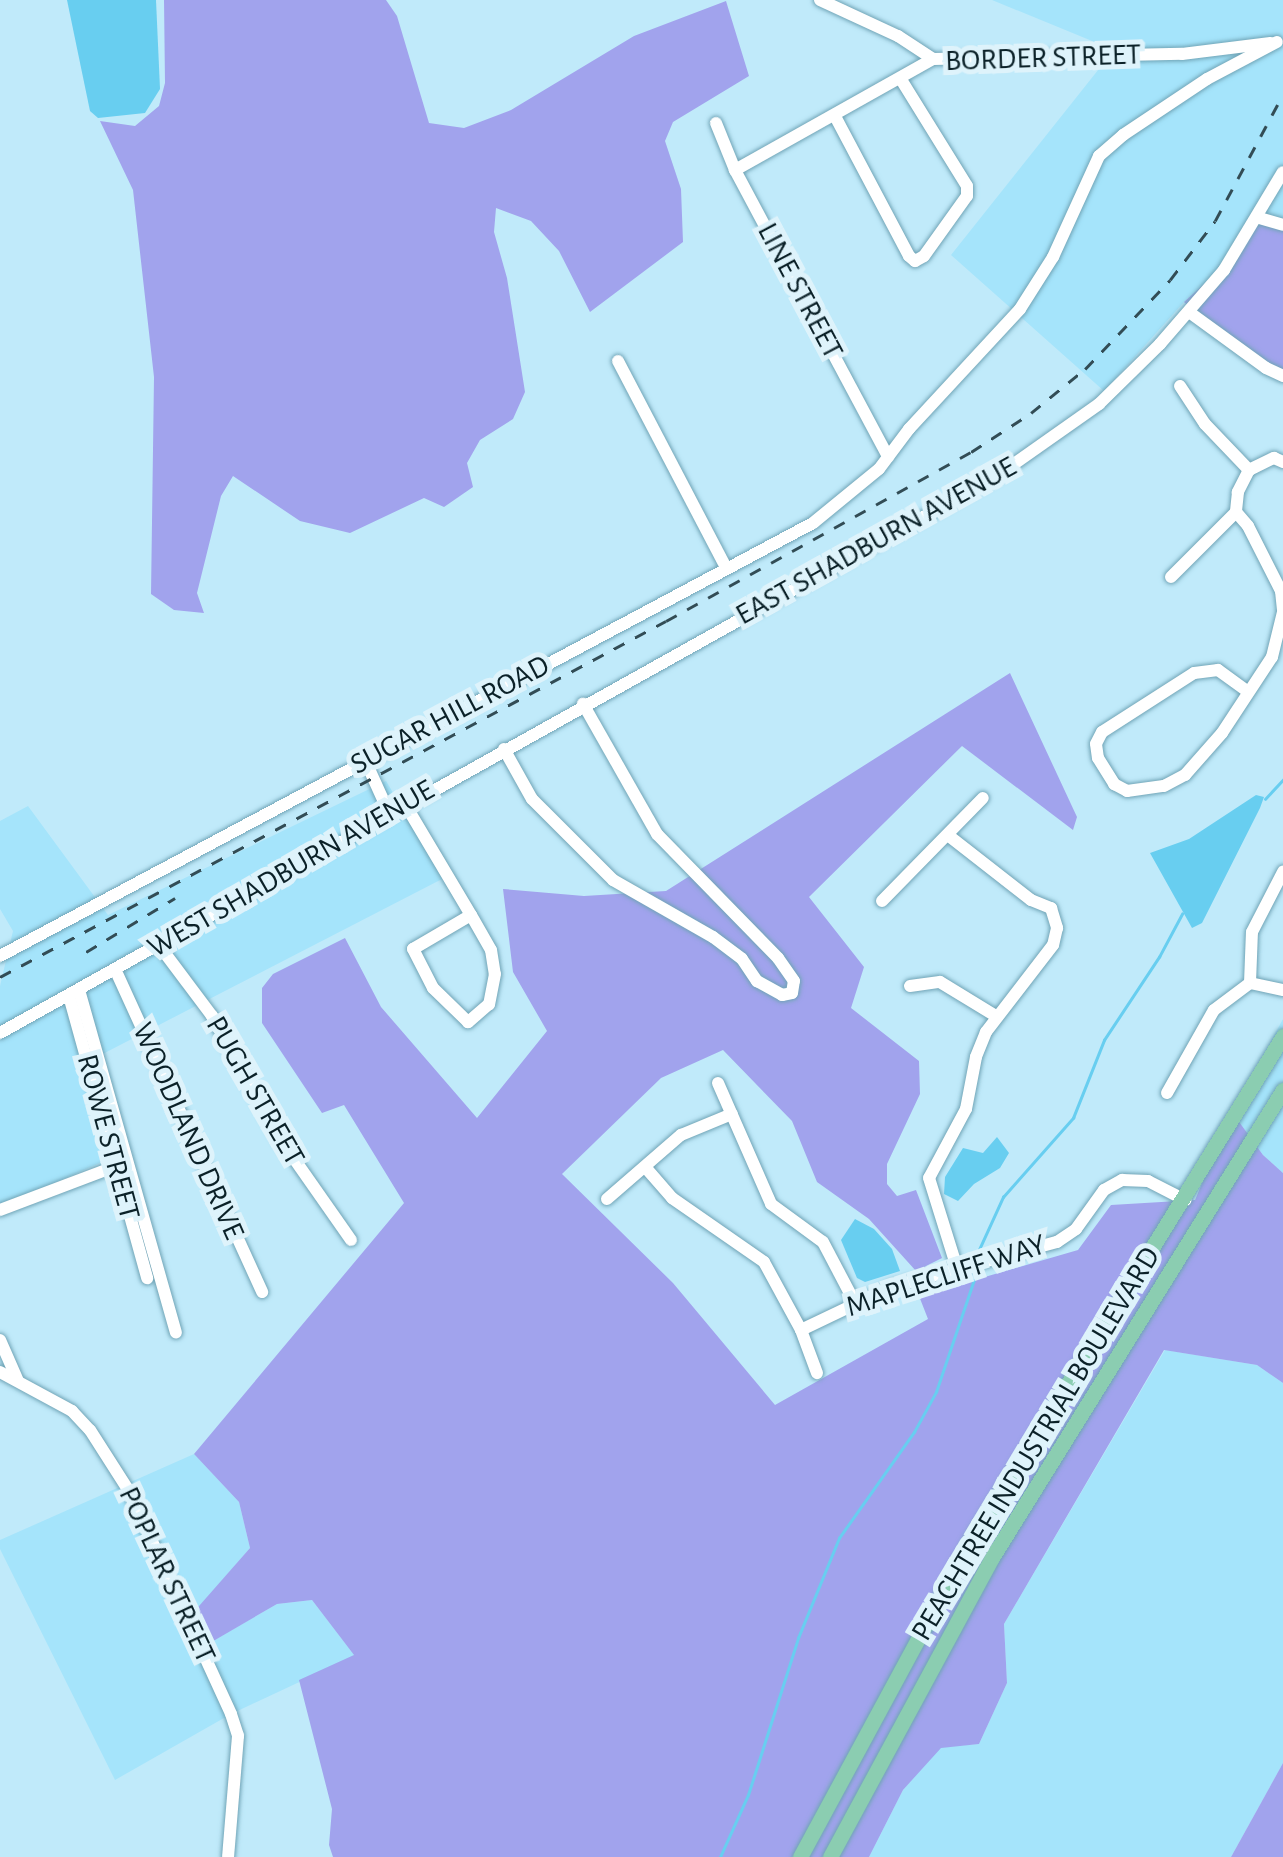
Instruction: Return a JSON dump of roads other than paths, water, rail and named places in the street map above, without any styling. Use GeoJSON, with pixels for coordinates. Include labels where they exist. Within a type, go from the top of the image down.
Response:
{"type":"FeatureCollection","features":[{"type":"Feature","properties":{"kind":"main road","name":"PEACHTREE INDUSTRIAL BOULEVARD"},"geometry":{"type":"LineString","coordinates":[[800,1857],[970,1542],[1186,1200],[1283,1036]]}},
{"type":"Feature","properties":{"kind":"main road","name":"PEACHTREE INDUSTRIAL BOULEVARD"},"geometry":{"type":"LineString","coordinates":[[830,1857],[993,1556],[1283,1090]]}},
{"type":"Feature","properties":{"kind":"street"},"geometry":{"type":"LineString","coordinates":[[820,0],[898,36],[933,59]]}},
{"type":"Feature","properties":{"kind":"street","name":"BORDER STREET"},"geometry":{"type":"LineString","coordinates":[[735,170],[836,118],[933,59],[1182,54],[1280,36]]}},
{"type":"Feature","properties":{"kind":"street","name":"SUGAR HILL ROAD"},"geometry":{"type":"LineString","coordinates":[[0,956],[814,523],[855,492],[888,457],[908,428],[1020,309],[1054,257],[1099,156],[1123,135],[1207,79],[1280,36]]}},
{"type":"Feature","properties":{"kind":"street"},"geometry":{"type":"LineString","coordinates":[[836,118],[916,261],[924,256],[966,196],[967,186],[902,80]]}},
{"type":"Feature","properties":{"kind":"street","name":"LINE STREET"},"geometry":{"type":"LineString","coordinates":[[716,123],[735,170],[888,457]]}},
{"type":"Feature","properties":{"kind":"street","name":"EAST SHADBURN AVENUE"},"geometry":{"type":"LineString","coordinates":[[583,704],[998,476],[1100,404],[1189,312],[1259,218],[1283,172]]}},
{"type":"Feature","properties":{"kind":"street"},"geometry":{"type":"LineString","coordinates":[[1259,218],[1283,225]]}},
{"type":"Feature","properties":{"kind":"street"},"geometry":{"type":"LineString","coordinates":[[1189,312],[1283,376]]}},
{"type":"Feature","properties":{"kind":"street"},"geometry":{"type":"LineString","coordinates":[[618,361],[726,568]]}},
{"type":"Feature","properties":{"kind":"street"},"geometry":{"type":"LineString","coordinates":[[1180,386],[1194,412],[1248,470]]}},
{"type":"Feature","properties":{"kind":"street"},"geometry":{"type":"LineString","coordinates":[[1171,577],[1236,512],[1238,492],[1248,470],[1274,458],[1283,462]]}},
{"type":"Feature","properties":{"kind":"street"},"geometry":{"type":"LineString","coordinates":[[1236,512],[1248,526],[1281,591],[1280,636],[1272,658],[1209,751],[1174,781],[1128,791],[1114,784],[1098,758],[1096,744],[1102,732],[1194,674],[1218,670],[1247,691]]}},
{"type":"Feature","properties":{"kind":"street"},"geometry":{"type":"LineString","coordinates":[[504,749],[532,799],[613,880],[713,936],[742,959],[758,981],[782,994],[792,993],[794,981],[778,958],[658,834],[583,704]]}},
{"type":"Feature","properties":{"kind":"street","name":"WEST SHADBURN AVENUE"},"geometry":{"type":"LineString","coordinates":[[0,1033],[583,704]]}},
{"type":"Feature","properties":{"kind":"street"},"geometry":{"type":"LineString","coordinates":[[365,760],[388,813]]}},
{"type":"Feature","properties":{"kind":"street"},"geometry":{"type":"LineString","coordinates":[[882,901],[983,798]]}},
{"type":"Feature","properties":{"kind":"street"},"geometry":{"type":"LineString","coordinates":[[405,804],[471,915],[491,950],[495,974],[490,1004],[468,1022],[433,988],[413,949],[471,915]]}},
{"type":"Feature","properties":{"kind":"street"},"geometry":{"type":"LineString","coordinates":[[949,836],[1031,900],[1051,908],[1056,918],[1052,945],[996,1016],[976,1057],[966,1108],[928,1178],[958,1271]]}},
{"type":"Feature","properties":{"kind":"street"},"geometry":{"type":"LineString","coordinates":[[1250,983],[1252,932],[1283,872]]}},
{"type":"Feature","properties":{"kind":"street","name":"PUGH STREET"},"geometry":{"type":"LineString","coordinates":[[158,944],[186,977],[282,1140],[351,1240]]}},
{"type":"Feature","properties":{"kind":"street","name":"WOODLAND DRIVE"},"geometry":{"type":"LineString","coordinates":[[115,970],[262,1292]]}},
{"type":"Feature","properties":{"kind":"street"},"geometry":{"type":"LineString","coordinates":[[910,986],[940,982],[996,1016]]}},
{"type":"Feature","properties":{"kind":"street"},"geometry":{"type":"LineString","coordinates":[[1167,1093],[1214,1010],[1250,983],[1276,989],[1272,994],[1283,1000]]}},
{"type":"Feature","properties":{"kind":"street"},"geometry":{"type":"LineString","coordinates":[[74,993],[176,1333]]}},
{"type":"Feature","properties":{"kind":"street","name":"ROWE STREET"},"geometry":{"type":"LineString","coordinates":[[74,993],[114,1167],[146,1278]]}},
{"type":"Feature","properties":{"kind":"street"},"geometry":{"type":"LineString","coordinates":[[718,1083],[771,1204],[823,1242],[854,1302]]}},
{"type":"Feature","properties":{"kind":"street"},"geometry":{"type":"LineString","coordinates":[[607,1199],[681,1135],[732,1114]]}},
{"type":"Feature","properties":{"kind":"street"},"geometry":{"type":"LineString","coordinates":[[0,1210],[114,1167]]}},
{"type":"Feature","properties":{"kind":"street"},"geometry":{"type":"LineString","coordinates":[[646,1168],[672,1198],[764,1262],[801,1330],[817,1373]]}},
{"type":"Feature","properties":{"kind":"street","name":"MAPLECLIFF WAY"},"geometry":{"type":"LineString","coordinates":[[801,1330],[854,1302],[1056,1242],[1076,1229],[1104,1190],[1122,1180],[1148,1181],[1186,1200]]}},
{"type":"Feature","properties":{"kind":"street"},"geometry":{"type":"LineString","coordinates":[[0,1340],[18,1381]]}},
{"type":"Feature","properties":{"kind":"street","name":"POPLAR STREET"},"geometry":{"type":"LineString","coordinates":[[0,1372],[72,1411],[104,1450],[129,1490],[238,1736],[228,1857]]}},
{"type":"Feature","properties":{"kind":"waterway"},"geometry":{"type":"LineString","coordinates":[[1265,799],[1283,780]]}},
{"type":"Feature","properties":{"kind":"waterway"},"geometry":{"type":"LineString","coordinates":[[977,1254],[1003,1197],[1073,1118],[1104,1040],[1159,957],[1182,914]]}},
{"type":"Feature","properties":{"kind":"waterway"},"geometry":{"type":"LineString","coordinates":[[720,1857],[748,1795],[798,1638],[839,1538],[914,1432],[936,1392],[974,1280]]}},
{"type":"Feature","properties":{"kind":"railway"},"geometry":{"type":"LineString","coordinates":[[0,977],[666,621],[971,452],[1031,413],[1085,369],[1170,280],[1215,221],[1283,94]]}},
{"type":"Feature","properties":{"kind":"railway"},"geometry":{"type":"LineString","coordinates":[[86,952],[175,898]]}}]}
